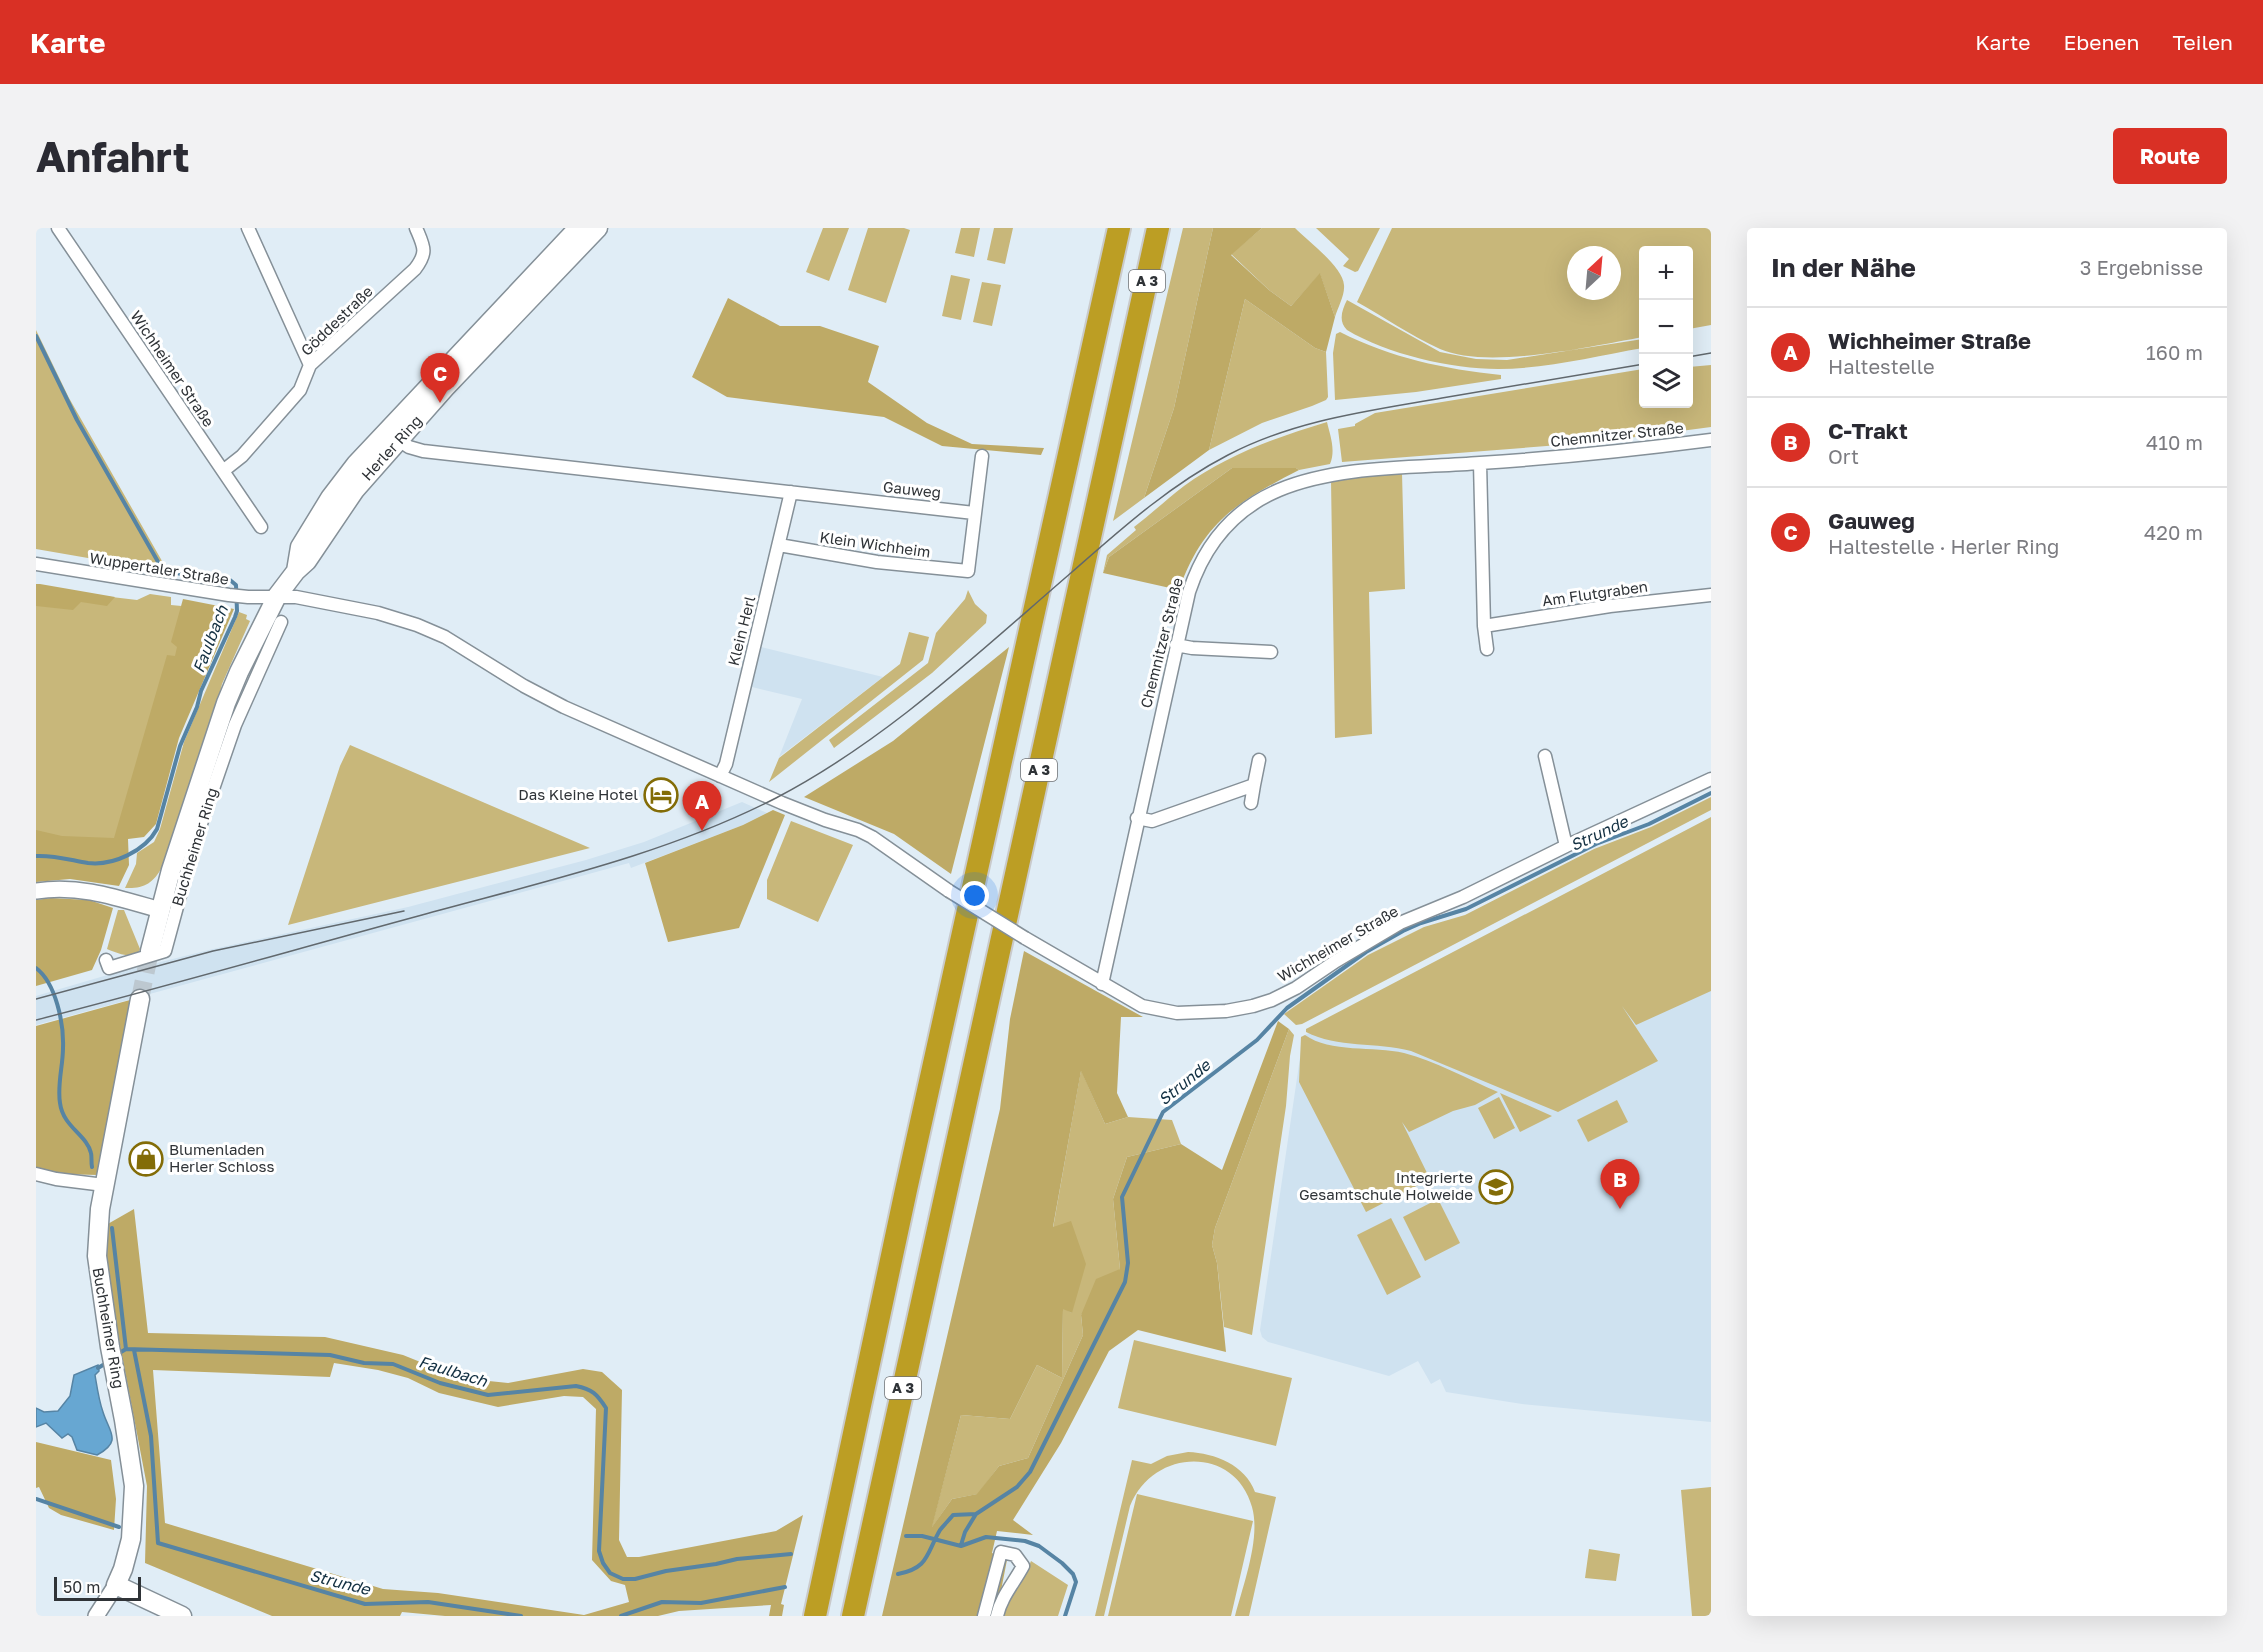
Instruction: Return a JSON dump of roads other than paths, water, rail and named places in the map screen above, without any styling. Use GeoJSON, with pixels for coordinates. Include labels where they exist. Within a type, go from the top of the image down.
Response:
{"type":"FeatureCollection","features":[{"type":"Feature","properties":{"kind":"highway","name":"A 3"},"geometry":{"type":"LineString","coordinates":[[815,1616],[906,1190],[1119,228]]}},
{"type":"Feature","properties":{"kind":"highway","name":"A 3"},"geometry":{"type":"LineString","coordinates":[[853,1616],[1158,228]]}},
{"type":"Feature","properties":{"kind":"main road","name":"Herler Ring"},"geometry":{"type":"LineString","coordinates":[[278,596],[296,571],[307,561],[393,436],[578,228]]}},
{"type":"Feature","properties":{"kind":"main road","name":"Herler Ring"},"geometry":{"type":"LineString","coordinates":[[393,436],[445,388],[598,228]]}},
{"type":"Feature","properties":{"kind":"main road","name":"Buchheimer Ring"},"geometry":{"type":"LineString","coordinates":[[150,951],[171,870],[226,703],[246,676],[278,596]]}},
{"type":"Feature","properties":{"kind":"main road","name":"Buchheimer Ring"},"geometry":{"type":"LineString","coordinates":[[116,1585],[131,1539],[134,1486],[97,1264],[100,1209],[140,999]]}},
{"type":"Feature","properties":{"kind":"main road"},"geometry":{"type":"LineString","coordinates":[[116,1585],[182,1616]]}},
{"type":"Feature","properties":{"kind":"street","name":"Wichheimer Straße"},"geometry":{"type":"LineString","coordinates":[[58,228],[261,527]]}},
{"type":"Feature","properties":{"kind":"street"},"geometry":{"type":"LineString","coordinates":[[248,228],[310,365]]}},
{"type":"Feature","properties":{"kind":"street","name":"Göddestraße"},"geometry":{"type":"LineString","coordinates":[[223,471],[242,456],[300,390],[310,365],[415,269],[423,258],[424,248],[416,228]]}},
{"type":"Feature","properties":{"kind":"street","name":"Gauweg"},"geometry":{"type":"LineString","coordinates":[[393,436],[423,451],[974,513]]}},
{"type":"Feature","properties":{"kind":"street","name":"Chemnitzer Straße"},"geometry":{"type":"LineString","coordinates":[[1102,984],[1189,592],[1204,553],[1229,523],[1256,502],[1307,480],[1365,471],[1592,455],[1711,440]]}},
{"type":"Feature","properties":{"kind":"street"},"geometry":{"type":"LineString","coordinates":[[974,513],[982,456]]}},
{"type":"Feature","properties":{"kind":"street"},"geometry":{"type":"LineString","coordinates":[[1480,463],[1484,626],[1487,650]]}},
{"type":"Feature","properties":{"kind":"street","name":"Klein Herl"},"geometry":{"type":"LineString","coordinates":[[720,776],[726,764],[791,492]]}},
{"type":"Feature","properties":{"kind":"street","name":"Klein Wichheim"},"geometry":{"type":"LineString","coordinates":[[779,544],[877,562],[968,571],[974,513]]}},
{"type":"Feature","properties":{"kind":"street","name":"Wuppertaler Straße"},"geometry":{"type":"LineString","coordinates":[[36,564],[229,595],[278,596]]}},
{"type":"Feature","properties":{"kind":"street","name":"Am Flutgraben"},"geometry":{"type":"LineString","coordinates":[[1484,626],[1612,606],[1711,595]]}},
{"type":"Feature","properties":{"kind":"street","name":"Wichheimer Straße"},"geometry":{"type":"LineString","coordinates":[[278,596],[355,608],[417,625],[445,637],[524,686],[564,707],[782,803],[872,837],[949,891],[1102,984],[1142,1006],[1177,1013],[1226,1011],[1272,1000],[1296,988],[1400,923],[1463,897],[1711,779]]}},
{"type":"Feature","properties":{"kind":"street","name":"Buchheimer Ring"},"geometry":{"type":"LineString","coordinates":[[106,960],[109,968],[165,951],[194,844],[235,724],[246,676],[281,622]]}},
{"type":"Feature","properties":{"kind":"street"},"geometry":{"type":"LineString","coordinates":[[1176,645],[1192,648],[1271,652]]}},
{"type":"Feature","properties":{"kind":"street"},"geometry":{"type":"LineString","coordinates":[[1545,756],[1566,846]]}},
{"type":"Feature","properties":{"kind":"street"},"geometry":{"type":"LineString","coordinates":[[1251,803],[1258,760]]}},
{"type":"Feature","properties":{"kind":"street"},"geometry":{"type":"LineString","coordinates":[[1137,818],[1152,821],[1254,785]]}},
{"type":"Feature","properties":{"kind":"street"},"geometry":{"type":"LineString","coordinates":[[36,891],[69,888],[91,891],[160,910]]}},
{"type":"Feature","properties":{"kind":"street"},"geometry":{"type":"LineString","coordinates":[[36,1174],[104,1185]]}},
{"type":"Feature","properties":{"kind":"street"},"geometry":{"type":"LineString","coordinates":[[984,1616],[1001,1551],[1015,1555],[1023,1566],[1000,1603],[997,1616]]}},
{"type":"Feature","properties":{"kind":"street","name":"Buchheimer Ring"},"geometry":{"type":"LineString","coordinates":[[96,1616],[116,1585]]}},
{"type":"Feature","properties":{"kind":"water"},"geometry":{"type":"Polygon","coordinates":[[[98,1365],[99,1371],[95,1375],[98,1394],[112,1441],[105,1450],[97,1455],[77,1450],[72,1437],[68,1434],[62,1438],[46,1423],[36,1427],[36,1408],[44,1412],[58,1411],[70,1396],[74,1375],[98,1365]]]}},
{"type":"Feature","properties":{"kind":"waterway","name":"Faulbach"},"geometry":{"type":"LineString","coordinates":[[36,336],[77,420],[161,567],[167,572],[230,580],[236,585],[237,611],[201,691],[197,707],[180,746],[157,829],[152,837],[136,850],[108,862],[88,863],[36,856]]}},
{"type":"Feature","properties":{"kind":"waterway","name":"Strunde"},"geometry":{"type":"LineString","coordinates":[[898,1574],[921,1564],[940,1530],[953,1515],[976,1514],[1017,1487],[1030,1472],[1125,1282],[1128,1263],[1122,1197],[1163,1112],[1257,1040],[1287,1008],[1366,952],[1403,931],[1466,909],[1596,844],[1649,824],[1711,793]]}},
{"type":"Feature","properties":{"kind":"waterway","name":"Faulbach"},"geometry":{"type":"LineString","coordinates":[[36,968],[49,983],[60,1016],[63,1048],[59,1096],[62,1111],[70,1125],[89,1147],[92,1167]]}},
{"type":"Feature","properties":{"kind":"waterway","name":"Faulbach"},"geometry":{"type":"LineString","coordinates":[[112,1228],[126,1349],[330,1355],[364,1363],[393,1364],[440,1383],[488,1395],[582,1387],[594,1393],[606,1408],[599,1551],[610,1573],[623,1579],[635,1579],[666,1571],[737,1559],[791,1554]]}},
{"type":"Feature","properties":{"kind":"waterway","name":"Faulbach"},"geometry":{"type":"LineString","coordinates":[[121,1352],[126,1349]]}},
{"type":"Feature","properties":{"kind":"waterway","name":"Strunde"},"geometry":{"type":"LineString","coordinates":[[134,1350],[151,1436],[158,1543],[365,1604],[428,1602],[521,1616]]}},
{"type":"Feature","properties":{"kind":"waterway"},"geometry":{"type":"LineString","coordinates":[[98,1368],[103,1365]]}},
{"type":"Feature","properties":{"kind":"waterway","name":"Strunde"},"geometry":{"type":"LineString","coordinates":[[36,1499],[119,1527]]}},
{"type":"Feature","properties":{"kind":"waterway"},"geometry":{"type":"LineString","coordinates":[[961,1545],[965,1532],[976,1514]]}},
{"type":"Feature","properties":{"kind":"waterway","name":"Faulbach"},"geometry":{"type":"LineString","coordinates":[[906,1536],[922,1536],[961,1546],[986,1537],[1025,1541],[1039,1546],[1062,1563],[1073,1574],[1076,1582],[1065,1616]]}},
{"type":"Feature","properties":{"kind":"waterway","name":"Strunde"},"geometry":{"type":"LineString","coordinates":[[621,1616],[662,1602],[701,1603],[785,1587]]}},
{"type":"Feature","properties":{"kind":"tunnel"},"geometry":{"type":"LineString","coordinates":[[140,999],[150,951]]}},
{"type":"Feature","properties":{"kind":"tram line"},"geometry":{"type":"LineString","coordinates":[[1693,356],[1711,353]]}},
{"type":"Feature","properties":{"kind":"tram line"},"geometry":{"type":"LineString","coordinates":[[36,1020],[557,879],[691,836],[776,798],[856,750],[930,694],[1147,509],[1186,480],[1228,455],[1279,433],[1332,418],[1639,365]]}},
{"type":"Feature","properties":{"kind":"tram line"},"geometry":{"type":"LineString","coordinates":[[36,999],[213,951],[404,911]]}},
{"type":"Feature","properties":{"kind":"place","name":"Gauweg"},"geometry":{"type":"Point","coordinates":[440,403]}},
{"type":"Feature","properties":{"kind":"place","name":"Das Kleine Hotel"},"geometry":{"type":"Point","coordinates":[661,795]}},
{"type":"Feature","properties":{"kind":"place","name":"Wichheimer Straße"},"geometry":{"type":"Point","coordinates":[702,831]}},
{"type":"Feature","properties":{"kind":"place","name":"Blumenladen Herler Schloss"},"geometry":{"type":"Point","coordinates":[146,1159]}},
{"type":"Feature","properties":{"kind":"place","name":"Integrierte Gesamtschule Holweide"},"geometry":{"type":"Point","coordinates":[1496,1187]}},
{"type":"Feature","properties":{"kind":"place","name":"C-Trakt"},"geometry":{"type":"Point","coordinates":[1620,1209]}}]}
